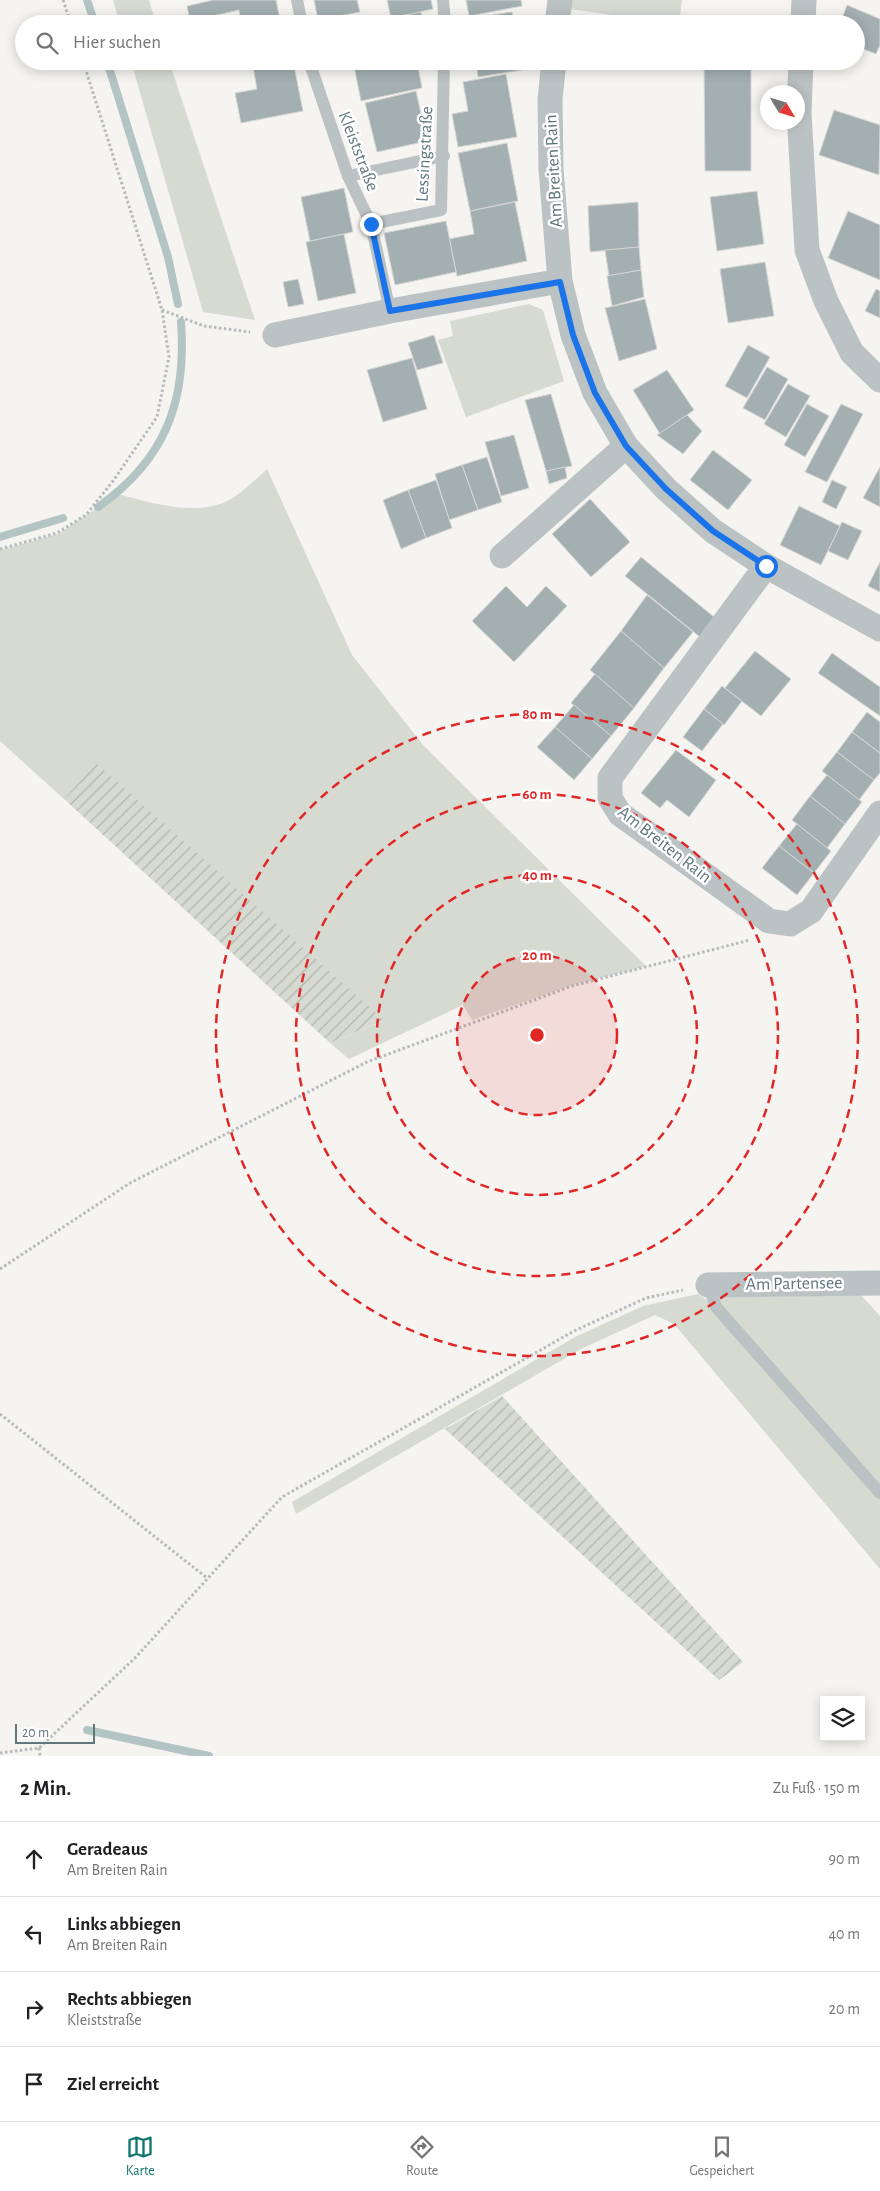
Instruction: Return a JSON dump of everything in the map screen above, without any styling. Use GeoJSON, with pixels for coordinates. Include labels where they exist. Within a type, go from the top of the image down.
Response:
{"type":"FeatureCollection","features":[{"type":"Feature","properties":{"kind":"street"},"geometry":{"type":"LineString","coordinates":[[558,15],[560,0]]}},
{"type":"Feature","properties":{"kind":"street"},"geometry":{"type":"LineString","coordinates":[[803,15],[804,0]]}},
{"type":"Feature","properties":{"kind":"street","name":"Am Breiten Rain"},"geometry":{"type":"LineString","coordinates":[[553,70],[550,99],[550,169],[560,282],[573,335],[595,393],[626,446],[666,489],[713,531],[766,566],[880,629]]}},
{"type":"Feature","properties":{"kind":"street"},"geometry":{"type":"LineString","coordinates":[[801,70],[799,114],[807,250],[826,301],[852,353],[880,380]]}},
{"type":"Feature","properties":{"kind":"street"},"geometry":{"type":"LineString","coordinates":[[275,335],[390,311],[560,282]]}},
{"type":"Feature","properties":{"kind":"street"},"geometry":{"type":"LineString","coordinates":[[502,556],[626,446]]}},
{"type":"Feature","properties":{"kind":"street","name":"Am Breiten Rain"},"geometry":{"type":"LineString","coordinates":[[766,566],[610,778],[610,798],[620,814],[769,921]]}},
{"type":"Feature","properties":{"kind":"street"},"geometry":{"type":"LineString","coordinates":[[769,921],[790,924],[811,911],[880,813]]}},
{"type":"Feature","properties":{"kind":"street","name":"Am Partensee"},"geometry":{"type":"LineString","coordinates":[[708,1285],[880,1283]]}},
{"type":"Feature","properties":{"kind":"lane"},"geometry":{"type":"LineString","coordinates":[[297,0],[300,15]]}},
{"type":"Feature","properties":{"kind":"lane"},"geometry":{"type":"LineString","coordinates":[[442,0],[444,15]]}},
{"type":"Feature","properties":{"kind":"lane","name":"Kleiststraße"},"geometry":{"type":"LineString","coordinates":[[312,70],[348,176],[371,224],[390,311]]}},
{"type":"Feature","properties":{"kind":"lane","name":"Lessingstraße"},"geometry":{"type":"LineString","coordinates":[[371,224],[441,210],[444,156],[444,70]]}},
{"type":"Feature","properties":{"kind":"lane"},"geometry":{"type":"LineString","coordinates":[[348,176],[444,156]]}},
{"type":"Feature","properties":{"kind":"lane"},"geometry":{"type":"LineString","coordinates":[[708,1285],[716,1307],[880,1492]]}},
{"type":"Feature","properties":{"kind":"path"},"geometry":{"type":"LineString","coordinates":[[64,0],[68,15]]}},
{"type":"Feature","properties":{"kind":"path"},"geometry":{"type":"LineString","coordinates":[[0,550],[57,534],[86,515],[157,417],[169,357],[162,310],[86,70]]}},
{"type":"Feature","properties":{"kind":"path"},"geometry":{"type":"LineString","coordinates":[[162,310],[204,326],[275,335]]}},
{"type":"Feature","properties":{"kind":"path"},"geometry":{"type":"LineString","coordinates":[[0,1269],[130,1183],[367,1062],[572,986],[758,938],[769,921]]}},
{"type":"Feature","properties":{"kind":"path"},"geometry":{"type":"LineString","coordinates":[[0,1753],[39,1748],[135,1658],[282,1497],[574,1330],[646,1298],[708,1285]]}},
{"type":"Feature","properties":{"kind":"path"},"geometry":{"type":"LineString","coordinates":[[0,1414],[207,1578]]}},
{"type":"Feature","properties":{"kind":"path"},"geometry":{"type":"LineString","coordinates":[[39,1748],[40,1756]]}},
{"type":"Feature","properties":{"kind":"shaded area"},"geometry":{"type":"Polygon","coordinates":[[[113,0],[149,0],[153,15],[117,15],[113,0]]]}},
{"type":"Feature","properties":{"kind":"shaded area"},"geometry":{"type":"Polygon","coordinates":[[[562,0],[682,0],[680,15],[613,15],[561,8],[562,0]]]}},
{"type":"Feature","properties":{"kind":"shaded area"},"geometry":{"type":"Polygon","coordinates":[[[134,70],[172,70],[255,320],[203,312],[134,70]]]}},
{"type":"Feature","properties":{"kind":"shaded area"},"geometry":{"type":"Polygon","coordinates":[[[529,304],[543,310],[564,381],[466,417],[438,340],[453,336],[450,321],[529,304]]]}},
{"type":"Feature","properties":{"kind":"shaded area"},"geometry":{"type":"Polygon","coordinates":[[[267,469],[352,655],[423,745],[646,966],[573,985],[472,1020],[463,1005],[349,1059],[330,1043],[383,1021],[96,764],[64,799],[0,741],[0,550],[58,534],[118,494],[176,507],[207,507],[221,504],[238,494],[267,469]]]}},
{"type":"Feature","properties":{"kind":"shaded area"},"geometry":{"type":"Polygon","coordinates":[[[96,763],[384,1020],[330,1043],[64,799],[96,763]]]}},
{"type":"Feature","properties":{"kind":"shaded area"},"geometry":{"type":"Polygon","coordinates":[[[851,1284],[880,1316],[880,1569],[674,1324],[655,1315],[581,1349],[296,1514],[292,1502],[575,1337],[643,1306],[698,1294],[715,1306],[708,1285],[851,1284]]]}},
{"type":"Feature","properties":{"kind":"shaded area"},"geometry":{"type":"Polygon","coordinates":[[[502,1396],[743,1662],[719,1680],[445,1429],[502,1396]]]}},
{"type":"Feature","properties":{"kind":"building"},"geometry":{"type":"Polygon","coordinates":[[[213,0],[276,0],[279,15],[240,15],[239,10],[217,15],[189,15],[187,6],[213,0]]]}},
{"type":"Feature","properties":{"kind":"building"},"geometry":{"type":"Polygon","coordinates":[[[314,0],[357,0],[360,12],[344,15],[317,15],[314,0]]]}},
{"type":"Feature","properties":{"kind":"building"},"geometry":{"type":"Polygon","coordinates":[[[387,0],[431,0],[433,9],[405,15],[390,15],[387,0]]]}},
{"type":"Feature","properties":{"kind":"building"},"geometry":{"type":"Polygon","coordinates":[[[466,0],[521,0],[522,6],[469,15],[466,0]]]}},
{"type":"Feature","properties":{"kind":"building"},"geometry":{"type":"Polygon","coordinates":[[[847,5],[880,19],[880,45],[876,54],[865,50],[865,15],[843,15],[847,5]]]}},
{"type":"Feature","properties":{"kind":"building"},"geometry":{"type":"Polygon","coordinates":[[[421,12],[422,15],[406,15],[421,12]]]}},
{"type":"Feature","properties":{"kind":"building"},"geometry":{"type":"Polygon","coordinates":[[[512,12],[512,15],[493,15],[512,12]]]}},
{"type":"Feature","properties":{"kind":"building"},"geometry":{"type":"Polygon","coordinates":[[[254,70],[295,70],[303,111],[241,123],[235,93],[257,89],[254,70]]]}},
{"type":"Feature","properties":{"kind":"building"},"geometry":{"type":"Polygon","coordinates":[[[355,70],[419,70],[422,88],[361,101],[355,70]]]}},
{"type":"Feature","properties":{"kind":"building"},"geometry":{"type":"Polygon","coordinates":[[[477,70],[522,70],[478,77],[477,70]]]}},
{"type":"Feature","properties":{"kind":"building"},"geometry":{"type":"Polygon","coordinates":[[[704,70],[751,70],[751,171],[705,171],[704,70]]]}},
{"type":"Feature","properties":{"kind":"building"},"geometry":{"type":"Polygon","coordinates":[[[506,74],[517,137],[458,147],[452,114],[468,111],[463,82],[506,74]]]}},
{"type":"Feature","properties":{"kind":"building"},"geometry":{"type":"Polygon","coordinates":[[[416,91],[427,141],[377,152],[365,103],[416,91]]]}},
{"type":"Feature","properties":{"kind":"building"},"geometry":{"type":"Polygon","coordinates":[[[834,110],[880,125],[879,175],[819,155],[834,110]]]}},
{"type":"Feature","properties":{"kind":"building"},"geometry":{"type":"Polygon","coordinates":[[[507,143],[518,201],[470,211],[458,153],[507,143]]]}},
{"type":"Feature","properties":{"kind":"building"},"geometry":{"type":"Polygon","coordinates":[[[344,188],[353,232],[310,241],[301,197],[344,188]]]}},
{"type":"Feature","properties":{"kind":"building"},"geometry":{"type":"Polygon","coordinates":[[[757,191],[764,244],[717,251],[710,197],[757,191]]]}},
{"type":"Feature","properties":{"kind":"building"},"geometry":{"type":"Polygon","coordinates":[[[515,202],[527,261],[457,276],[449,239],[474,234],[470,211],[515,202]]]}},
{"type":"Feature","properties":{"kind":"building"},"geometry":{"type":"Polygon","coordinates":[[[638,202],[639,247],[590,252],[588,206],[638,202]]]}},
{"type":"Feature","properties":{"kind":"building"},"geometry":{"type":"Polygon","coordinates":[[[848,211],[880,225],[880,280],[828,258],[848,211]]]}},
{"type":"Feature","properties":{"kind":"building"},"geometry":{"type":"Polygon","coordinates":[[[446,221],[456,272],[395,285],[384,233],[446,221]]]}},
{"type":"Feature","properties":{"kind":"building"},"geometry":{"type":"Polygon","coordinates":[[[344,234],[356,293],[318,301],[306,242],[344,234]]]}},
{"type":"Feature","properties":{"kind":"building"},"geometry":{"type":"Polygon","coordinates":[[[639,247],[641,270],[609,276],[605,250],[639,247]]]}},
{"type":"Feature","properties":{"kind":"building"},"geometry":{"type":"Polygon","coordinates":[[[765,262],[774,316],[728,323],[720,269],[765,262]]]}},
{"type":"Feature","properties":{"kind":"building"},"geometry":{"type":"Polygon","coordinates":[[[641,270],[644,297],[612,306],[607,276],[641,270]]]}},
{"type":"Feature","properties":{"kind":"building"},"geometry":{"type":"Polygon","coordinates":[[[298,279],[304,304],[288,307],[283,282],[298,279]]]}},
{"type":"Feature","properties":{"kind":"building"},"geometry":{"type":"Polygon","coordinates":[[[876,289],[880,291],[880,318],[865,311],[876,289]]]}},
{"type":"Feature","properties":{"kind":"building"},"geometry":{"type":"Polygon","coordinates":[[[645,299],[657,349],[619,361],[605,308],[645,299]]]}},
{"type":"Feature","properties":{"kind":"building"},"geometry":{"type":"Polygon","coordinates":[[[434,335],[443,363],[417,370],[408,343],[434,335]]]}},
{"type":"Feature","properties":{"kind":"building"},"geometry":{"type":"Polygon","coordinates":[[[748,345],[770,357],[747,398],[725,386],[748,345]]]}},
{"type":"Feature","properties":{"kind":"building"},"geometry":{"type":"Polygon","coordinates":[[[412,358],[427,409],[383,422],[367,370],[412,358]]]}},
{"type":"Feature","properties":{"kind":"building"},"geometry":{"type":"Polygon","coordinates":[[[767,367],[788,379],[765,420],[743,408],[767,367]]]}},
{"type":"Feature","properties":{"kind":"building"},"geometry":{"type":"Polygon","coordinates":[[[667,370],[694,410],[660,434],[633,390],[667,370]]]}},
{"type":"Feature","properties":{"kind":"building"},"geometry":{"type":"Polygon","coordinates":[[[788,384],[810,396],[786,437],[764,424],[788,384]]]}},
{"type":"Feature","properties":{"kind":"building"},"geometry":{"type":"Polygon","coordinates":[[[551,394],[572,466],[546,471],[525,400],[551,394]]]}},
{"type":"Feature","properties":{"kind":"building"},"geometry":{"type":"Polygon","coordinates":[[[807,404],[829,416],[805,457],[784,445],[807,404]]]}},
{"type":"Feature","properties":{"kind":"building"},"geometry":{"type":"Polygon","coordinates":[[[841,404],[863,414],[827,482],[805,472],[841,404]]]}},
{"type":"Feature","properties":{"kind":"building"},"geometry":{"type":"Polygon","coordinates":[[[687,415],[702,431],[683,454],[657,435],[687,415]]]}},
{"type":"Feature","properties":{"kind":"building"},"geometry":{"type":"Polygon","coordinates":[[[514,435],[529,488],[501,496],[485,442],[514,435]]]}},
{"type":"Feature","properties":{"kind":"building"},"geometry":{"type":"Polygon","coordinates":[[[713,450],[752,480],[728,510],[690,480],[713,450]]]}},
{"type":"Feature","properties":{"kind":"building"},"geometry":{"type":"Polygon","coordinates":[[[487,457],[502,502],[478,510],[462,465],[487,457]]]}},
{"type":"Feature","properties":{"kind":"building"},"geometry":{"type":"Polygon","coordinates":[[[462,465],[478,510],[449,520],[435,474],[462,465]]]}},
{"type":"Feature","properties":{"kind":"building"},"geometry":{"type":"Polygon","coordinates":[[[565,467],[567,478],[549,484],[546,471],[565,467]]]}},
{"type":"Feature","properties":{"kind":"building"},"geometry":{"type":"Polygon","coordinates":[[[880,467],[880,507],[863,498],[880,467]]]}},
{"type":"Feature","properties":{"kind":"building"},"geometry":{"type":"Polygon","coordinates":[[[436,480],[452,528],[426,538],[408,490],[436,480]]]}},
{"type":"Feature","properties":{"kind":"building"},"geometry":{"type":"Polygon","coordinates":[[[832,480],[847,487],[836,509],[822,502],[832,480]]]}},
{"type":"Feature","properties":{"kind":"building"},"geometry":{"type":"Polygon","coordinates":[[[408,490],[426,538],[401,549],[383,500],[408,490]]]}},
{"type":"Feature","properties":{"kind":"building"},"geometry":{"type":"Polygon","coordinates":[[[590,499],[630,542],[591,577],[552,534],[590,499]]]}},
{"type":"Feature","properties":{"kind":"building"},"geometry":{"type":"Polygon","coordinates":[[[799,506],[840,526],[821,565],[780,545],[799,506]]]}},
{"type":"Feature","properties":{"kind":"building"},"geometry":{"type":"Polygon","coordinates":[[[842,522],[862,531],[848,560],[828,551],[842,522]]]}},
{"type":"Feature","properties":{"kind":"building"},"geometry":{"type":"Polygon","coordinates":[[[641,557],[714,617],[700,637],[625,576],[641,557]]]}},
{"type":"Feature","properties":{"kind":"building"},"geometry":{"type":"Polygon","coordinates":[[[880,562],[880,592],[868,586],[880,562]]]}},
{"type":"Feature","properties":{"kind":"building"},"geometry":{"type":"Polygon","coordinates":[[[506,586],[527,607],[546,586],[567,606],[514,662],[472,621],[506,586]]]}},
{"type":"Feature","properties":{"kind":"building"},"geometry":{"type":"Polygon","coordinates":[[[647,595],[693,632],[664,668],[621,631],[647,595]]]}},
{"type":"Feature","properties":{"kind":"building"},"geometry":{"type":"Polygon","coordinates":[[[621,631],[664,668],[634,708],[590,670],[621,631]]]}},
{"type":"Feature","properties":{"kind":"building"},"geometry":{"type":"Polygon","coordinates":[[[755,651],[791,679],[761,716],[725,688],[755,651]]]}},
{"type":"Feature","properties":{"kind":"building"},"geometry":{"type":"Polygon","coordinates":[[[832,653],[880,687],[880,716],[818,673],[832,653]]]}},
{"type":"Feature","properties":{"kind":"building"},"geometry":{"type":"Polygon","coordinates":[[[595,674],[634,708],[611,736],[571,703],[595,674]]]}},
{"type":"Feature","properties":{"kind":"building"},"geometry":{"type":"Polygon","coordinates":[[[722,686],[742,701],[724,725],[704,709],[722,686]]]}},
{"type":"Feature","properties":{"kind":"building"},"geometry":{"type":"Polygon","coordinates":[[[574,705],[611,736],[592,759],[555,727],[574,705]]]}},
{"type":"Feature","properties":{"kind":"building"},"geometry":{"type":"Polygon","coordinates":[[[704,709],[723,724],[702,751],[683,737],[704,709]]]}},
{"type":"Feature","properties":{"kind":"building"},"geometry":{"type":"Polygon","coordinates":[[[867,712],[880,722],[880,753],[852,732],[867,712]]]}},
{"type":"Feature","properties":{"kind":"building"},"geometry":{"type":"Polygon","coordinates":[[[555,727],[592,759],[574,780],[537,747],[555,727]]]}},
{"type":"Feature","properties":{"kind":"building"},"geometry":{"type":"Polygon","coordinates":[[[852,732],[880,753],[880,773],[874,780],[837,752],[852,732]]]}},
{"type":"Feature","properties":{"kind":"building"},"geometry":{"type":"Polygon","coordinates":[[[676,750],[716,780],[689,817],[667,800],[660,808],[641,793],[676,750]]]}},
{"type":"Feature","properties":{"kind":"building"},"geometry":{"type":"Polygon","coordinates":[[[837,752],[874,780],[859,800],[822,771],[837,752]]]}},
{"type":"Feature","properties":{"kind":"building"},"geometry":{"type":"Polygon","coordinates":[[[827,775],[862,802],[845,824],[810,796],[827,775]]]}},
{"type":"Feature","properties":{"kind":"building"},"geometry":{"type":"Polygon","coordinates":[[[810,796],[845,824],[827,848],[792,820],[810,796]]]}},
{"type":"Feature","properties":{"kind":"building"},"geometry":{"type":"Polygon","coordinates":[[[797,824],[831,851],[814,873],[779,846],[797,824]]]}},
{"type":"Feature","properties":{"kind":"building"},"geometry":{"type":"Polygon","coordinates":[[[779,846],[814,873],[797,895],[762,868],[779,846]]]}},
{"type":"Feature","properties":{"kind":"waterway"},"geometry":{"type":"LineString","coordinates":[[87,0],[92,15]]}},
{"type":"Feature","properties":{"kind":"waterway"},"geometry":{"type":"LineString","coordinates":[[110,70],[168,257],[178,304]]}},
{"type":"Feature","properties":{"kind":"waterway"},"geometry":{"type":"LineString","coordinates":[[98,507],[121,489],[140,470],[155,449],[167,427],[175,403],[180,378],[182,351],[181,322]]}},
{"type":"Feature","properties":{"kind":"waterway"},"geometry":{"type":"LineString","coordinates":[[0,537],[63,518]]}},
{"type":"Feature","properties":{"kind":"waterway"},"geometry":{"type":"LineString","coordinates":[[87,1730],[209,1756]]}},
{"type":"Feature","properties":{"kind":"route"},"geometry":{"type":"LineString","coordinates":[[371,224],[390,311],[560,282],[573,335],[595,393],[626,446],[666,489],[713,531],[766,566]]}}]}
